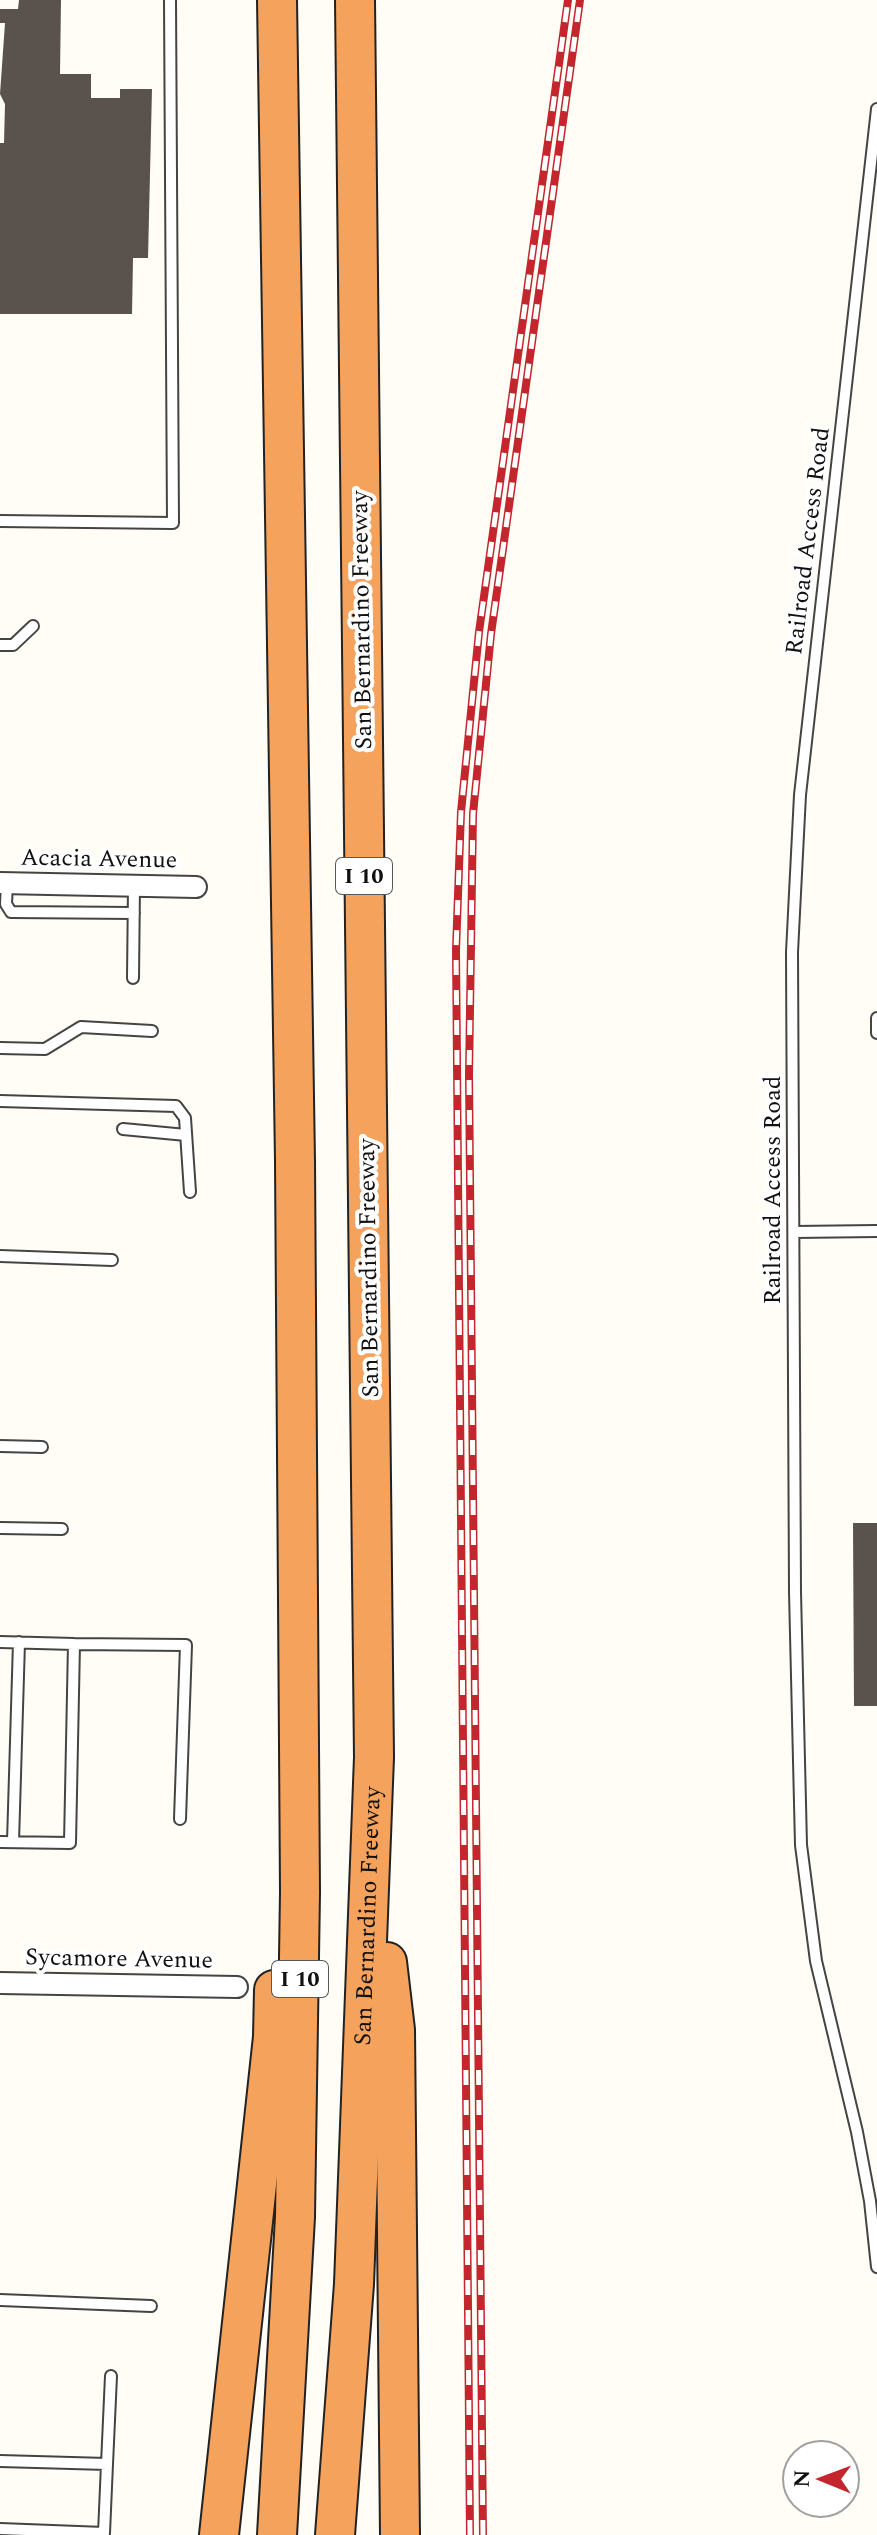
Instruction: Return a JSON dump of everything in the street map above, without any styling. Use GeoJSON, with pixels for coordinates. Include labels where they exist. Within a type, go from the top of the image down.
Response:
{"type":"FeatureCollection","features":[{"type":"Feature","properties":{"kind":"highway","name":"I 10"},"geometry":{"type":"LineString","coordinates":[[277,0],[298,1468],[299,2048],[295,2217],[277,2535]]}},
{"type":"Feature","properties":{"kind":"highway","name":"San Bernardino Freeway"},"geometry":{"type":"LineString","coordinates":[[335,2535],[354,2284],[374,1844],[355,0]]}},
{"type":"Feature","properties":{"kind":"highway"},"geometry":{"type":"LineString","coordinates":[[219,2535],[273,2037],[274,1718],[280,1620],[298,1468]]}},
{"type":"Feature","properties":{"kind":"highway"},"geometry":{"type":"LineString","coordinates":[[374,1844],[395,2030],[400,2535]]}},
{"type":"Feature","properties":{"kind":"street","name":"Acacia Avenue"},"geometry":{"type":"LineString","coordinates":[[4,883],[196,887]]}},
{"type":"Feature","properties":{"kind":"street","name":"Sycamore Avenue"},"geometry":{"type":"LineString","coordinates":[[0,1983],[237,1987]]}},
{"type":"Feature","properties":{"kind":"lane"},"geometry":{"type":"LineString","coordinates":[[0,521],[173,523],[170,0]]}},
{"type":"Feature","properties":{"kind":"lane","name":"Railroad Access Road"},"geometry":{"type":"LineString","coordinates":[[877,109],[823,583],[792,897],[801,1845],[816,1961],[857,2132],[877,2267]]}},
{"type":"Feature","properties":{"kind":"lane"},"geometry":{"type":"LineString","coordinates":[[0,645],[13,645],[33,626]]}},
{"type":"Feature","properties":{"kind":"lane"},"geometry":{"type":"LineString","coordinates":[[4,883],[7,908],[11,912],[134,913]]}},
{"type":"Feature","properties":{"kind":"lane"},"geometry":{"type":"LineString","coordinates":[[133,978],[134,886]]}},
{"type":"Feature","properties":{"kind":"lane"},"geometry":{"type":"LineString","coordinates":[[877,1018],[877,1033]]}},
{"type":"Feature","properties":{"kind":"lane"},"geometry":{"type":"LineString","coordinates":[[0,1048],[45,1049],[81,1027],[152,1031]]}},
{"type":"Feature","properties":{"kind":"lane"},"geometry":{"type":"LineString","coordinates":[[0,1101],[169,1104],[181,1110],[190,1192]]}},
{"type":"Feature","properties":{"kind":"lane"},"geometry":{"type":"LineString","coordinates":[[123,1129],[186,1135]]}},
{"type":"Feature","properties":{"kind":"lane"},"geometry":{"type":"LineString","coordinates":[[794,1232],[877,1231]]}},
{"type":"Feature","properties":{"kind":"lane"},"geometry":{"type":"LineString","coordinates":[[0,1256],[112,1260]]}},
{"type":"Feature","properties":{"kind":"lane"},"geometry":{"type":"LineString","coordinates":[[0,1446],[42,1447]]}},
{"type":"Feature","properties":{"kind":"lane"},"geometry":{"type":"LineString","coordinates":[[0,1528],[62,1529]]}},
{"type":"Feature","properties":{"kind":"lane"},"geometry":{"type":"LineString","coordinates":[[0,1642],[186,1645],[180,1819]]}},
{"type":"Feature","properties":{"kind":"lane"},"geometry":{"type":"LineString","coordinates":[[13,1842],[19,1642]]}},
{"type":"Feature","properties":{"kind":"lane"},"geometry":{"type":"LineString","coordinates":[[0,1842],[70,1843],[74,1644]]}},
{"type":"Feature","properties":{"kind":"lane"},"geometry":{"type":"LineString","coordinates":[[0,2300],[151,2306]]}},
{"type":"Feature","properties":{"kind":"lane"},"geometry":{"type":"LineString","coordinates":[[0,2529],[104,2534],[111,2376]]}},
{"type":"Feature","properties":{"kind":"lane"},"geometry":{"type":"LineString","coordinates":[[0,2461],[107,2464]]}},
{"type":"Feature","properties":{"kind":"building"},"geometry":{"type":"Polygon","coordinates":[[[19,0],[61,0],[60,74],[91,74],[91,98],[120,98],[120,89],[152,89],[148,258],[133,258],[132,314],[0,314],[0,143],[4,143],[5,104],[0,94],[5,23],[0,23],[0,9],[18,9],[19,0]]]}},
{"type":"Feature","properties":{"kind":"building"},"geometry":{"type":"Polygon","coordinates":[[[853,1523],[877,1523],[877,1706],[854,1706],[853,1523]]]}},
{"type":"Feature","properties":{"kind":"railway"},"geometry":{"type":"LineString","coordinates":[[470,2535],[456,950],[461,812],[479,632],[568,0]]}},
{"type":"Feature","properties":{"kind":"railway"},"geometry":{"type":"LineString","coordinates":[[483,2535],[469,1075],[473,814],[491,634],[580,0]]}}]}
